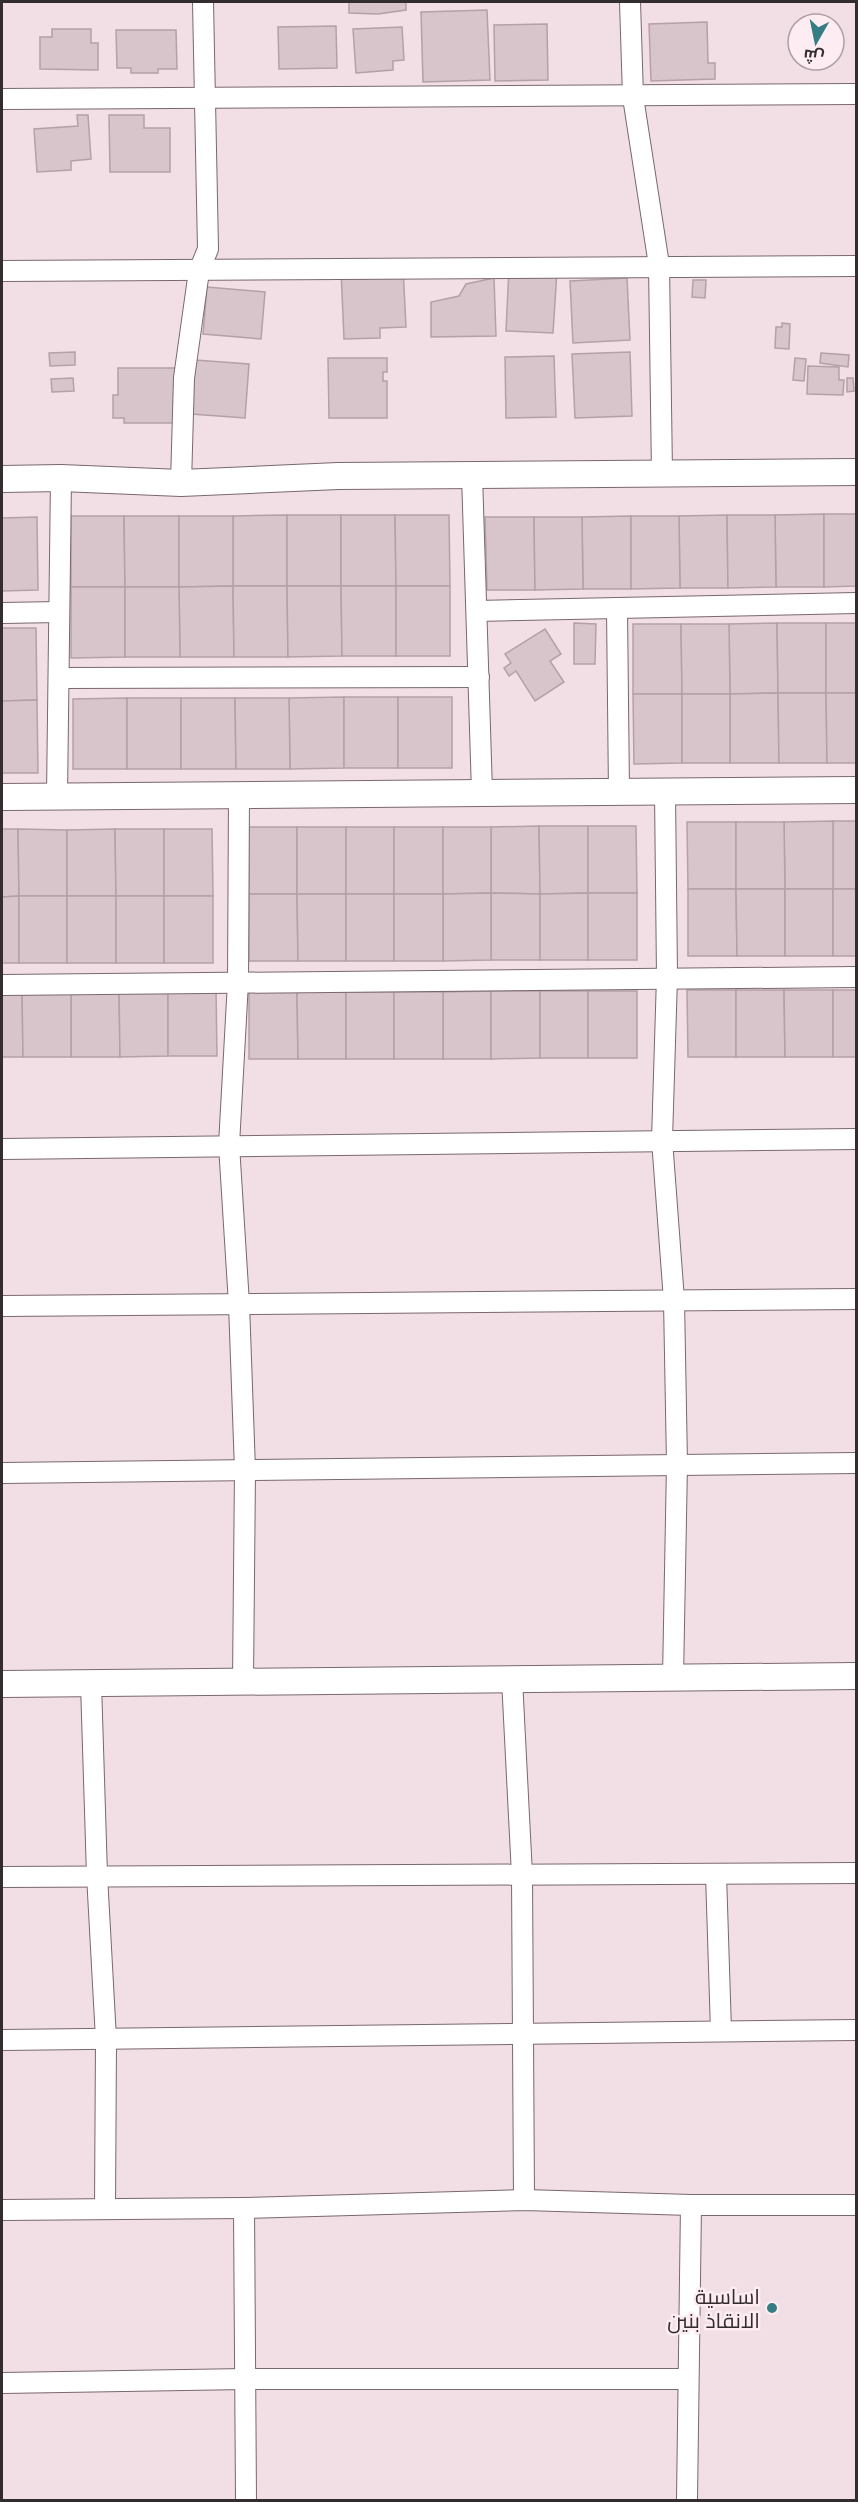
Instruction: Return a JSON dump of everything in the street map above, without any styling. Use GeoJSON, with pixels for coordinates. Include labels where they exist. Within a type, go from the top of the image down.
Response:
{"type":"FeatureCollection","features":[{"type":"Feature","properties":{"kind":"street"},"geometry":{"type":"LineString","coordinates":[[181,483],[184,378],[199,271],[208,249],[203,2]]}},
{"type":"Feature","properties":{"kind":"street"},"geometry":{"type":"LineString","coordinates":[[630,2],[633,97],[659,265],[662,474]]}},
{"type":"Feature","properties":{"kind":"street"},"geometry":{"type":"LineString","coordinates":[[2,99],[856,94]]}},
{"type":"Feature","properties":{"kind":"street"},"geometry":{"type":"LineString","coordinates":[[2,271],[659,265],[856,266]]}},
{"type":"Feature","properties":{"kind":"street"},"geometry":{"type":"LineString","coordinates":[[2,478],[181,483],[338,476],[856,472]]}},
{"type":"Feature","properties":{"kind":"street"},"geometry":{"type":"LineString","coordinates":[[472,475],[482,792]]}},
{"type":"Feature","properties":{"kind":"street"},"geometry":{"type":"LineString","coordinates":[[57,796],[61,478]]}},
{"type":"Feature","properties":{"kind":"street"},"geometry":{"type":"LineString","coordinates":[[477,611],[856,603]]}},
{"type":"Feature","properties":{"kind":"street"},"geometry":{"type":"LineString","coordinates":[[617,609],[619,793]]}},
{"type":"Feature","properties":{"kind":"street"},"geometry":{"type":"LineString","coordinates":[[2,613],[59,612]]}},
{"type":"Feature","properties":{"kind":"street"},"geometry":{"type":"LineString","coordinates":[[58,678],[478,677]]}},
{"type":"Feature","properties":{"kind":"street"},"geometry":{"type":"LineString","coordinates":[[2,797],[856,790]]}},
{"type":"Feature","properties":{"kind":"street"},"geometry":{"type":"LineString","coordinates":[[665,792],[667,977],[662,1140],[675,1300],[677,1464],[672,1677]]}},
{"type":"Feature","properties":{"kind":"street"},"geometry":{"type":"LineString","coordinates":[[238,795],[238,982],[229,1145],[239,1304],[245,1470],[243,1681]]}},
{"type":"Feature","properties":{"kind":"street"},"geometry":{"type":"LineString","coordinates":[[2,985],[856,977]]}},
{"type":"Feature","properties":{"kind":"street"},"geometry":{"type":"LineString","coordinates":[[2,1149],[856,1139]]}},
{"type":"Feature","properties":{"kind":"street"},"geometry":{"type":"LineString","coordinates":[[2,1306],[856,1299]]}},
{"type":"Feature","properties":{"kind":"street"},"geometry":{"type":"LineString","coordinates":[[2,1473],[677,1464],[856,1464]]}},
{"type":"Feature","properties":{"kind":"street"},"geometry":{"type":"LineString","coordinates":[[2,1683],[856,1676]]}},
{"type":"Feature","properties":{"kind":"street"},"geometry":{"type":"LineString","coordinates":[[512,1679],[522,1875],[524,2200]]}},
{"type":"Feature","properties":{"kind":"street"},"geometry":{"type":"LineString","coordinates":[[90,1683],[106,2039],[105,2208]]}},
{"type":"Feature","properties":{"kind":"street"},"geometry":{"type":"LineString","coordinates":[[2,1877],[856,1873]]}},
{"type":"Feature","properties":{"kind":"street"},"geometry":{"type":"LineString","coordinates":[[717,1874],[721,2031]]}},
{"type":"Feature","properties":{"kind":"street"},"geometry":{"type":"LineString","coordinates":[[2,2040],[856,2030]]}},
{"type":"Feature","properties":{"kind":"street"},"geometry":{"type":"LineString","coordinates":[[2,2210],[244,2208],[524,2200],[691,2205],[856,2205]]}},
{"type":"Feature","properties":{"kind":"street"},"geometry":{"type":"LineString","coordinates":[[687,2500],[691,2205]]}},
{"type":"Feature","properties":{"kind":"street"},"geometry":{"type":"LineString","coordinates":[[244,2208],[246,2500]]}},
{"type":"Feature","properties":{"kind":"street"},"geometry":{"type":"LineString","coordinates":[[2,2383],[245,2379],[688,2379]]}},
{"type":"Feature","properties":{"kind":"building"},"geometry":{"type":"Polygon","coordinates":[[[349,2],[406,2],[406,10],[378,14],[349,13],[349,2]]]}},
{"type":"Feature","properties":{"kind":"building"},"geometry":{"type":"Polygon","coordinates":[[[487,10],[490,80],[423,82],[421,12],[487,10]]]}},
{"type":"Feature","properties":{"kind":"building"},"geometry":{"type":"Polygon","coordinates":[[[707,22],[708,63],[715,63],[715,79],[651,81],[649,24],[707,22]]]}},
{"type":"Feature","properties":{"kind":"building"},"geometry":{"type":"Polygon","coordinates":[[[547,24],[548,80],[495,81],[494,25],[547,24]]]}},
{"type":"Feature","properties":{"kind":"building"},"geometry":{"type":"Polygon","coordinates":[[[336,26],[337,68],[279,69],[278,27],[336,26]]]}},
{"type":"Feature","properties":{"kind":"building"},"geometry":{"type":"Polygon","coordinates":[[[402,27],[404,60],[393,61],[393,70],[356,73],[353,29],[402,27]]]}},
{"type":"Feature","properties":{"kind":"building"},"geometry":{"type":"Polygon","coordinates":[[[52,29],[91,29],[91,43],[98,43],[98,70],[40,69],[40,37],[52,37],[52,29]]]}},
{"type":"Feature","properties":{"kind":"building"},"geometry":{"type":"Polygon","coordinates":[[[116,30],[176,30],[177,69],[158,69],[158,73],[131,73],[131,68],[117,68],[116,30]]]}},
{"type":"Feature","properties":{"kind":"building"},"geometry":{"type":"Polygon","coordinates":[[[77,115],[88,115],[91,159],[71,161],[71,170],[37,172],[34,129],[78,126],[77,115]]]}},
{"type":"Feature","properties":{"kind":"building"},"geometry":{"type":"Polygon","coordinates":[[[109,115],[144,115],[144,128],[170,128],[170,172],[110,172],[109,115]]]}},
{"type":"Feature","properties":{"kind":"building"},"geometry":{"type":"Polygon","coordinates":[[[403,267],[406,327],[380,328],[380,338],[344,339],[341,270],[403,267]]]}},
{"type":"Feature","properties":{"kind":"building"},"geometry":{"type":"Polygon","coordinates":[[[509,268],[557,271],[553,333],[506,331],[509,268]]]}},
{"type":"Feature","properties":{"kind":"building"},"geometry":{"type":"Polygon","coordinates":[[[494,278],[496,336],[431,337],[431,302],[459,296],[466,284],[494,278]]]}},
{"type":"Feature","properties":{"kind":"building"},"geometry":{"type":"Polygon","coordinates":[[[627,278],[630,340],[573,343],[570,281],[627,278]]]}},
{"type":"Feature","properties":{"kind":"building"},"geometry":{"type":"Polygon","coordinates":[[[693,280],[706,280],[705,298],[692,297],[693,280]]]}},
{"type":"Feature","properties":{"kind":"building"},"geometry":{"type":"Polygon","coordinates":[[[207,287],[265,292],[261,339],[203,334],[207,287]]]}},
{"type":"Feature","properties":{"kind":"building"},"geometry":{"type":"Polygon","coordinates":[[[782,323],[790,324],[789,349],[775,348],[776,327],[782,327],[782,323]]]}},
{"type":"Feature","properties":{"kind":"building"},"geometry":{"type":"Polygon","coordinates":[[[75,352],[75,365],[50,366],[49,353],[75,352]]]}},
{"type":"Feature","properties":{"kind":"building"},"geometry":{"type":"Polygon","coordinates":[[[630,352],[632,416],[575,418],[572,354],[630,352]]]}},
{"type":"Feature","properties":{"kind":"building"},"geometry":{"type":"Polygon","coordinates":[[[821,353],[849,355],[848,367],[820,363],[821,353]]]}},
{"type":"Feature","properties":{"kind":"building"},"geometry":{"type":"Polygon","coordinates":[[[554,356],[556,417],[506,418],[505,357],[554,356]]]}},
{"type":"Feature","properties":{"kind":"building"},"geometry":{"type":"Polygon","coordinates":[[[328,358],[387,358],[387,372],[383,372],[383,381],[387,381],[387,418],[329,418],[328,358]]]}},
{"type":"Feature","properties":{"kind":"building"},"geometry":{"type":"Polygon","coordinates":[[[795,358],[806,359],[804,381],[793,380],[795,358]]]}},
{"type":"Feature","properties":{"kind":"building"},"geometry":{"type":"Polygon","coordinates":[[[195,360],[249,364],[245,418],[191,414],[195,360]]]}},
{"type":"Feature","properties":{"kind":"building"},"geometry":{"type":"Polygon","coordinates":[[[808,366],[839,367],[839,380],[844,380],[843,395],[807,394],[808,366]]]}},
{"type":"Feature","properties":{"kind":"building"},"geometry":{"type":"Polygon","coordinates":[[[118,368],[176,368],[176,423],[124,423],[124,418],[113,418],[113,395],[118,395],[118,368]]]}},
{"type":"Feature","properties":{"kind":"building"},"geometry":{"type":"Polygon","coordinates":[[[73,378],[74,391],[52,392],[51,379],[73,378]]]}},
{"type":"Feature","properties":{"kind":"building"},"geometry":{"type":"Polygon","coordinates":[[[847,378],[853,378],[854,391],[847,392],[847,378]]]}},
{"type":"Feature","properties":{"kind":"building"},"geometry":{"type":"Polygon","coordinates":[[[824,514],[824,587],[776,587],[775,515],[824,514]]]}},
{"type":"Feature","properties":{"kind":"building"},"geometry":{"type":"Polygon","coordinates":[[[824,514],[856,514],[856,586],[824,587],[824,514]]]}},
{"type":"Feature","properties":{"kind":"building"},"geometry":{"type":"Polygon","coordinates":[[[287,515],[287,586],[233,586],[233,516],[287,515]]]}},
{"type":"Feature","properties":{"kind":"building"},"geometry":{"type":"Polygon","coordinates":[[[287,515],[341,515],[341,586],[287,586],[287,515]]]}},
{"type":"Feature","properties":{"kind":"building"},"geometry":{"type":"Polygon","coordinates":[[[341,515],[395,515],[396,586],[341,586],[341,515]]]}},
{"type":"Feature","properties":{"kind":"building"},"geometry":{"type":"Polygon","coordinates":[[[395,515],[449,515],[450,586],[396,586],[395,515]]]}},
{"type":"Feature","properties":{"kind":"building"},"geometry":{"type":"Polygon","coordinates":[[[727,515],[728,588],[680,588],[679,516],[727,515]]]}},
{"type":"Feature","properties":{"kind":"building"},"geometry":{"type":"Polygon","coordinates":[[[727,515],[775,515],[776,587],[728,588],[727,515]]]}},
{"type":"Feature","properties":{"kind":"building"},"geometry":{"type":"Polygon","coordinates":[[[71,516],[124,516],[125,587],[71,587],[71,516]]]}},
{"type":"Feature","properties":{"kind":"building"},"geometry":{"type":"Polygon","coordinates":[[[124,516],[179,516],[179,587],[125,587],[124,516]]]}},
{"type":"Feature","properties":{"kind":"building"},"geometry":{"type":"Polygon","coordinates":[[[179,516],[233,516],[233,586],[179,587],[179,516]]]}},
{"type":"Feature","properties":{"kind":"building"},"geometry":{"type":"Polygon","coordinates":[[[631,516],[631,589],[583,589],[582,517],[631,516]]]}},
{"type":"Feature","properties":{"kind":"building"},"geometry":{"type":"Polygon","coordinates":[[[631,516],[679,516],[680,588],[631,589],[631,516]]]}},
{"type":"Feature","properties":{"kind":"building"},"geometry":{"type":"Polygon","coordinates":[[[37,517],[38,590],[2,591],[2,518],[37,517]]]}},
{"type":"Feature","properties":{"kind":"building"},"geometry":{"type":"Polygon","coordinates":[[[485,517],[534,517],[535,590],[487,590],[485,517]]]}},
{"type":"Feature","properties":{"kind":"building"},"geometry":{"type":"Polygon","coordinates":[[[534,517],[582,517],[583,589],[535,590],[534,517]]]}},
{"type":"Feature","properties":{"kind":"building"},"geometry":{"type":"Polygon","coordinates":[[[233,586],[234,657],[180,657],[179,587],[233,586]]]}},
{"type":"Feature","properties":{"kind":"building"},"geometry":{"type":"Polygon","coordinates":[[[233,586],[287,586],[288,657],[234,657],[233,586]]]}},
{"type":"Feature","properties":{"kind":"building"},"geometry":{"type":"Polygon","coordinates":[[[287,586],[341,586],[342,656],[288,657],[287,586]]]}},
{"type":"Feature","properties":{"kind":"building"},"geometry":{"type":"Polygon","coordinates":[[[341,586],[396,586],[396,656],[342,656],[341,586]]]}},
{"type":"Feature","properties":{"kind":"building"},"geometry":{"type":"Polygon","coordinates":[[[396,586],[450,586],[450,656],[396,656],[396,586]]]}},
{"type":"Feature","properties":{"kind":"building"},"geometry":{"type":"Polygon","coordinates":[[[71,587],[125,587],[125,657],[71,658],[71,587]]]}},
{"type":"Feature","properties":{"kind":"building"},"geometry":{"type":"Polygon","coordinates":[[[125,587],[179,587],[180,657],[125,657],[125,587]]]}},
{"type":"Feature","properties":{"kind":"building"},"geometry":{"type":"Polygon","coordinates":[[[574,623],[596,624],[595,664],[574,664],[574,623]]]}},
{"type":"Feature","properties":{"kind":"building"},"geometry":{"type":"Polygon","coordinates":[[[777,623],[778,693],[730,694],[729,624],[777,623]]]}},
{"type":"Feature","properties":{"kind":"building"},"geometry":{"type":"Polygon","coordinates":[[[777,623],[826,623],[826,693],[778,693],[777,623]]]}},
{"type":"Feature","properties":{"kind":"building"},"geometry":{"type":"Polygon","coordinates":[[[826,623],[856,623],[856,693],[826,693],[826,623]]]}},
{"type":"Feature","properties":{"kind":"building"},"geometry":{"type":"Polygon","coordinates":[[[633,624],[681,624],[682,694],[633,694],[633,624]]]}},
{"type":"Feature","properties":{"kind":"building"},"geometry":{"type":"Polygon","coordinates":[[[681,624],[729,624],[730,694],[682,694],[681,624]]]}},
{"type":"Feature","properties":{"kind":"building"},"geometry":{"type":"Polygon","coordinates":[[[2,628],[36,628],[37,700],[2,701],[2,628]]]}},
{"type":"Feature","properties":{"kind":"building"},"geometry":{"type":"Polygon","coordinates":[[[545,629],[561,654],[550,661],[564,682],[535,701],[516,671],[509,676],[504,668],[511,663],[505,654],[545,629]]]}},
{"type":"Feature","properties":{"kind":"building"},"geometry":{"type":"Polygon","coordinates":[[[778,693],[779,763],[730,763],[730,694],[778,693]]]}},
{"type":"Feature","properties":{"kind":"building"},"geometry":{"type":"Polygon","coordinates":[[[778,693],[826,693],[827,763],[779,763],[778,693]]]}},
{"type":"Feature","properties":{"kind":"building"},"geometry":{"type":"Polygon","coordinates":[[[826,693],[856,693],[856,763],[827,763],[826,693]]]}},
{"type":"Feature","properties":{"kind":"building"},"geometry":{"type":"Polygon","coordinates":[[[633,694],[682,694],[682,763],[634,764],[633,694]]]}},
{"type":"Feature","properties":{"kind":"building"},"geometry":{"type":"Polygon","coordinates":[[[682,694],[730,694],[730,763],[682,763],[682,694]]]}},
{"type":"Feature","properties":{"kind":"building"},"geometry":{"type":"Polygon","coordinates":[[[344,697],[344,768],[290,769],[289,698],[344,697]]]}},
{"type":"Feature","properties":{"kind":"building"},"geometry":{"type":"Polygon","coordinates":[[[344,697],[398,697],[398,768],[344,768],[344,697]]]}},
{"type":"Feature","properties":{"kind":"building"},"geometry":{"type":"Polygon","coordinates":[[[398,697],[452,697],[452,768],[398,768],[398,697]]]}},
{"type":"Feature","properties":{"kind":"building"},"geometry":{"type":"Polygon","coordinates":[[[127,698],[127,769],[73,769],[73,699],[127,698]]]}},
{"type":"Feature","properties":{"kind":"building"},"geometry":{"type":"Polygon","coordinates":[[[127,698],[181,698],[181,769],[127,769],[127,698]]]}},
{"type":"Feature","properties":{"kind":"building"},"geometry":{"type":"Polygon","coordinates":[[[181,698],[235,698],[236,769],[181,769],[181,698]]]}},
{"type":"Feature","properties":{"kind":"building"},"geometry":{"type":"Polygon","coordinates":[[[235,698],[289,698],[290,769],[236,769],[235,698]]]}},
{"type":"Feature","properties":{"kind":"building"},"geometry":{"type":"Polygon","coordinates":[[[37,700],[38,773],[2,773],[2,701],[37,700]]]}},
{"type":"Feature","properties":{"kind":"building"},"geometry":{"type":"Polygon","coordinates":[[[833,821],[856,821],[856,889],[833,889],[833,821]]]}},
{"type":"Feature","properties":{"kind":"building"},"geometry":{"type":"Polygon","coordinates":[[[833,821],[833,889],[785,889],[784,822],[833,821]]]}},
{"type":"Feature","properties":{"kind":"building"},"geometry":{"type":"Polygon","coordinates":[[[687,822],[736,822],[736,889],[688,889],[687,822]]]}},
{"type":"Feature","properties":{"kind":"building"},"geometry":{"type":"Polygon","coordinates":[[[736,822],[784,822],[785,889],[736,889],[736,822]]]}},
{"type":"Feature","properties":{"kind":"building"},"geometry":{"type":"Polygon","coordinates":[[[539,826],[540,894],[491,893],[491,827],[539,826]]]}},
{"type":"Feature","properties":{"kind":"building"},"geometry":{"type":"Polygon","coordinates":[[[539,826],[588,826],[588,893],[540,894],[539,826]]]}},
{"type":"Feature","properties":{"kind":"building"},"geometry":{"type":"Polygon","coordinates":[[[588,826],[636,826],[637,893],[588,893],[588,826]]]}},
{"type":"Feature","properties":{"kind":"building"},"geometry":{"type":"Polygon","coordinates":[[[249,827],[297,827],[297,894],[249,894],[249,827]]]}},
{"type":"Feature","properties":{"kind":"building"},"geometry":{"type":"Polygon","coordinates":[[[297,827],[346,827],[346,894],[297,894],[297,827]]]}},
{"type":"Feature","properties":{"kind":"building"},"geometry":{"type":"Polygon","coordinates":[[[346,827],[394,827],[394,894],[346,894],[346,827]]]}},
{"type":"Feature","properties":{"kind":"building"},"geometry":{"type":"Polygon","coordinates":[[[394,827],[443,827],[443,894],[394,894],[394,827]]]}},
{"type":"Feature","properties":{"kind":"building"},"geometry":{"type":"Polygon","coordinates":[[[443,827],[491,827],[491,893],[443,894],[443,827]]]}},
{"type":"Feature","properties":{"kind":"building"},"geometry":{"type":"Polygon","coordinates":[[[2,829],[18,829],[19,896],[2,897],[2,829]]]}},
{"type":"Feature","properties":{"kind":"building"},"geometry":{"type":"Polygon","coordinates":[[[18,829],[67,830],[67,896],[19,896],[18,829]]]}},
{"type":"Feature","properties":{"kind":"building"},"geometry":{"type":"Polygon","coordinates":[[[115,829],[116,896],[67,896],[67,830],[115,829]]]}},
{"type":"Feature","properties":{"kind":"building"},"geometry":{"type":"Polygon","coordinates":[[[115,829],[164,829],[164,896],[116,896],[115,829]]]}},
{"type":"Feature","properties":{"kind":"building"},"geometry":{"type":"Polygon","coordinates":[[[164,829],[212,829],[213,896],[164,896],[164,829]]]}},
{"type":"Feature","properties":{"kind":"building"},"geometry":{"type":"Polygon","coordinates":[[[688,889],[736,889],[737,956],[688,956],[688,889]]]}},
{"type":"Feature","properties":{"kind":"building"},"geometry":{"type":"Polygon","coordinates":[[[736,889],[785,889],[785,956],[737,956],[736,889]]]}},
{"type":"Feature","properties":{"kind":"building"},"geometry":{"type":"Polygon","coordinates":[[[785,889],[833,889],[833,956],[785,956],[785,889]]]}},
{"type":"Feature","properties":{"kind":"building"},"geometry":{"type":"Polygon","coordinates":[[[833,889],[856,889],[856,956],[833,956],[833,889]]]}},
{"type":"Feature","properties":{"kind":"building"},"geometry":{"type":"Polygon","coordinates":[[[491,893],[540,894],[540,960],[491,960],[491,893]]]}},
{"type":"Feature","properties":{"kind":"building"},"geometry":{"type":"Polygon","coordinates":[[[491,893],[491,960],[443,961],[443,894],[491,893]]]}},
{"type":"Feature","properties":{"kind":"building"},"geometry":{"type":"Polygon","coordinates":[[[588,893],[588,960],[540,960],[540,894],[588,893]]]}},
{"type":"Feature","properties":{"kind":"building"},"geometry":{"type":"Polygon","coordinates":[[[588,893],[637,893],[637,960],[588,960],[588,893]]]}},
{"type":"Feature","properties":{"kind":"building"},"geometry":{"type":"Polygon","coordinates":[[[249,894],[297,894],[298,961],[249,961],[249,894]]]}},
{"type":"Feature","properties":{"kind":"building"},"geometry":{"type":"Polygon","coordinates":[[[297,894],[346,894],[346,961],[298,961],[297,894]]]}},
{"type":"Feature","properties":{"kind":"building"},"geometry":{"type":"Polygon","coordinates":[[[346,894],[394,894],[394,961],[346,961],[346,894]]]}},
{"type":"Feature","properties":{"kind":"building"},"geometry":{"type":"Polygon","coordinates":[[[394,894],[443,894],[443,961],[394,961],[394,894]]]}},
{"type":"Feature","properties":{"kind":"building"},"geometry":{"type":"Polygon","coordinates":[[[19,896],[19,963],[2,963],[2,897],[19,896]]]}},
{"type":"Feature","properties":{"kind":"building"},"geometry":{"type":"Polygon","coordinates":[[[19,896],[67,896],[67,963],[19,963],[19,896]]]}},
{"type":"Feature","properties":{"kind":"building"},"geometry":{"type":"Polygon","coordinates":[[[67,896],[116,896],[116,963],[67,963],[67,896]]]}},
{"type":"Feature","properties":{"kind":"building"},"geometry":{"type":"Polygon","coordinates":[[[116,896],[164,896],[164,963],[116,963],[116,896]]]}},
{"type":"Feature","properties":{"kind":"building"},"geometry":{"type":"Polygon","coordinates":[[[164,896],[213,896],[213,963],[164,963],[164,896]]]}},
{"type":"Feature","properties":{"kind":"building"},"geometry":{"type":"Polygon","coordinates":[[[119,989],[120,1057],[71,1057],[71,990],[119,989]]]}},
{"type":"Feature","properties":{"kind":"building"},"geometry":{"type":"Polygon","coordinates":[[[119,989],[168,989],[168,1056],[120,1057],[119,989]]]}},
{"type":"Feature","properties":{"kind":"building"},"geometry":{"type":"Polygon","coordinates":[[[168,989],[216,989],[217,1056],[168,1056],[168,989]]]}},
{"type":"Feature","properties":{"kind":"building"},"geometry":{"type":"Polygon","coordinates":[[[2,990],[22,990],[23,1057],[2,1057],[2,990]]]}},
{"type":"Feature","properties":{"kind":"building"},"geometry":{"type":"Polygon","coordinates":[[[22,990],[71,990],[71,1057],[23,1057],[22,990]]]}},
{"type":"Feature","properties":{"kind":"building"},"geometry":{"type":"Polygon","coordinates":[[[687,990],[736,990],[736,1057],[688,1057],[687,990]]]}},
{"type":"Feature","properties":{"kind":"building"},"geometry":{"type":"Polygon","coordinates":[[[736,990],[784,990],[785,1057],[736,1057],[736,990]]]}},
{"type":"Feature","properties":{"kind":"building"},"geometry":{"type":"Polygon","coordinates":[[[784,990],[833,990],[833,1057],[785,1057],[784,990]]]}},
{"type":"Feature","properties":{"kind":"building"},"geometry":{"type":"Polygon","coordinates":[[[833,990],[856,990],[856,1057],[833,1057],[833,990]]]}},
{"type":"Feature","properties":{"kind":"building"},"geometry":{"type":"Polygon","coordinates":[[[491,991],[491,1059],[443,1059],[443,992],[491,991]]]}},
{"type":"Feature","properties":{"kind":"building"},"geometry":{"type":"Polygon","coordinates":[[[491,991],[540,991],[540,1058],[491,1059],[491,991]]]}},
{"type":"Feature","properties":{"kind":"building"},"geometry":{"type":"Polygon","coordinates":[[[540,991],[588,991],[588,1058],[540,1058],[540,991]]]}},
{"type":"Feature","properties":{"kind":"building"},"geometry":{"type":"Polygon","coordinates":[[[588,991],[637,991],[637,1058],[588,1058],[588,991]]]}},
{"type":"Feature","properties":{"kind":"building"},"geometry":{"type":"Polygon","coordinates":[[[249,992],[297,992],[298,1059],[249,1059],[249,992]]]}},
{"type":"Feature","properties":{"kind":"building"},"geometry":{"type":"Polygon","coordinates":[[[297,992],[346,992],[346,1059],[298,1059],[297,992]]]}},
{"type":"Feature","properties":{"kind":"building"},"geometry":{"type":"Polygon","coordinates":[[[346,992],[394,992],[394,1059],[346,1059],[346,992]]]}},
{"type":"Feature","properties":{"kind":"building"},"geometry":{"type":"Polygon","coordinates":[[[394,992],[443,992],[443,1059],[394,1059],[394,992]]]}},
{"type":"Feature","properties":{"kind":"place","name":"اساسية الانقاذ بنين"},"geometry":{"type":"Point","coordinates":[772,2308]}}]}
